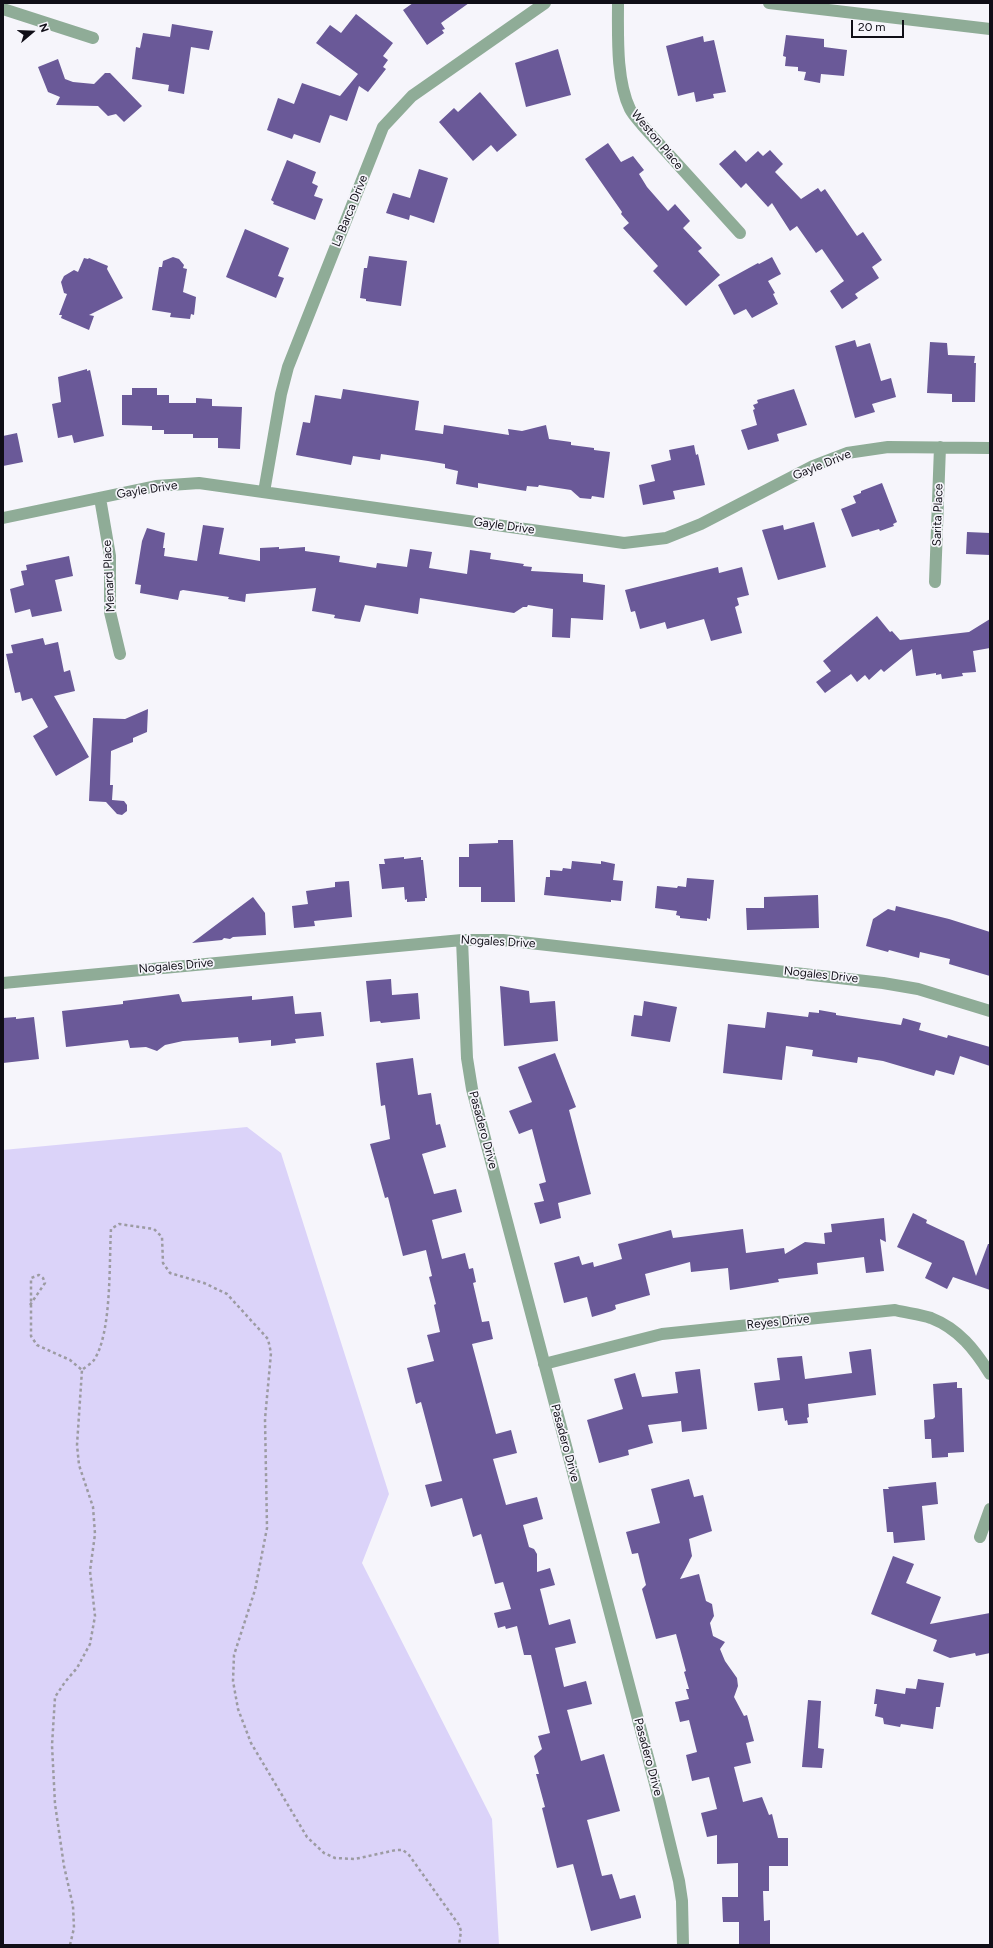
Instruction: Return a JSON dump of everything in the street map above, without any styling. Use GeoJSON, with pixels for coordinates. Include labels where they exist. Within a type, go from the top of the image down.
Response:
{"type":"FeatureCollection","features":[{"type":"Feature","properties":{"kind":"street","name":"La Barca Drive"},"geometry":{"type":"LineString","coordinates":[[264,492],[281,394],[288,367],[383,127],[412,96],[545,3]]}},
{"type":"Feature","properties":{"kind":"street","name":"Weston Place"},"geometry":{"type":"LineString","coordinates":[[618,3],[618,44],[623,86],[630,109],[643,126],[740,232]]}},
{"type":"Feature","properties":{"kind":"street"},"geometry":{"type":"LineString","coordinates":[[769,3],[861,8],[990,29]]}},
{"type":"Feature","properties":{"kind":"street"},"geometry":{"type":"LineString","coordinates":[[3,10],[93,38]]}},
{"type":"Feature","properties":{"kind":"street","name":"Gayle Drive"},"geometry":{"type":"LineString","coordinates":[[3,518],[156,486],[199,483],[624,542],[666,538],[701,524],[813,466],[847,453],[888,447],[990,448]]}},
{"type":"Feature","properties":{"kind":"street","name":"Sarita Place"},"geometry":{"type":"LineString","coordinates":[[935,582],[940,447]]}},
{"type":"Feature","properties":{"kind":"street","name":"Menard Place"},"geometry":{"type":"LineString","coordinates":[[100,498],[110,556],[110,612],[120,654]]}},
{"type":"Feature","properties":{"kind":"street","name":"Nogales Drive"},"geometry":{"type":"LineString","coordinates":[[3,983],[462,940],[503,940],[883,983],[918,989],[990,1011]]}},
{"type":"Feature","properties":{"kind":"street","name":"Pasadero Drive"},"geometry":{"type":"LineString","coordinates":[[462,940],[467,1058],[472,1089],[679,1881],[682,1901],[683,1945]]}},
{"type":"Feature","properties":{"kind":"street","name":"Reyes Drive"},"geometry":{"type":"LineString","coordinates":[[544,1364],[662,1334],[895,1310],[931,1318],[951,1328],[967,1340],[990,1374]]}},
{"type":"Feature","properties":{"kind":"street"},"geometry":{"type":"LineString","coordinates":[[980,1537],[990,1509]]}},
{"type":"Feature","properties":{"kind":"path"},"geometry":{"type":"LineString","coordinates":[[70,1945],[74,1928],[73,1906],[64,1866],[55,1804],[52,1745],[55,1697],[77,1668],[90,1644],[95,1616],[90,1571],[95,1534],[93,1507],[79,1466],[77,1445],[82,1370],[94,1361],[101,1342],[106,1316],[111,1229],[119,1224],[154,1229],[162,1237],[163,1263],[170,1273],[204,1283],[227,1294],[268,1339],[271,1353],[265,1419],[267,1528],[255,1590],[234,1655],[233,1681],[238,1709],[251,1743],[307,1837],[324,1853],[335,1858],[355,1859],[396,1850],[403,1850],[409,1855],[459,1925],[461,1931],[459,1945]]}},
{"type":"Feature","properties":{"kind":"path"},"geometry":{"type":"LineString","coordinates":[[30,1305],[45,1283],[40,1275],[32,1278],[30,1305],[30,1336],[37,1345],[70,1360],[82,1370]]}},
{"type":"Feature","properties":{"kind":"shaded area"},"geometry":{"type":"Polygon","coordinates":[[[247,1127],[281,1153],[389,1494],[362,1563],[492,1819],[499,1945],[3,1945],[3,1150],[247,1127]]]}},
{"type":"Feature","properties":{"kind":"building"},"geometry":{"type":"Polygon","coordinates":[[[413,3],[469,3],[441,23],[445,29],[442,30],[444,33],[427,45],[403,10],[413,3]]]}},
{"type":"Feature","properties":{"kind":"building"},"geometry":{"type":"Polygon","coordinates":[[[356,14],[393,43],[383,56],[388,60],[383,67],[386,69],[368,92],[359,86],[347,121],[330,115],[320,143],[294,134],[292,139],[267,130],[278,98],[294,104],[302,83],[340,96],[358,74],[316,43],[330,25],[341,33],[356,14]]]}},
{"type":"Feature","properties":{"kind":"building"},"geometry":{"type":"Polygon","coordinates":[[[172,24],[213,31],[209,50],[191,47],[184,94],[168,91],[169,85],[132,79],[136,47],[140,48],[143,33],[170,37],[172,24]]]}},
{"type":"Feature","properties":{"kind":"building"},"geometry":{"type":"Polygon","coordinates":[[[786,35],[824,39],[824,47],[847,50],[844,76],[821,74],[820,83],[804,80],[806,72],[798,71],[798,67],[785,66],[786,57],[783,56],[786,35]]]}},
{"type":"Feature","properties":{"kind":"building"},"geometry":{"type":"Polygon","coordinates":[[[703,36],[704,42],[714,40],[726,92],[713,94],[714,98],[696,102],[694,92],[678,96],[666,46],[703,36]]]}},
{"type":"Feature","properties":{"kind":"building"},"geometry":{"type":"Polygon","coordinates":[[[558,49],[571,95],[526,107],[515,63],[558,49]]]}},
{"type":"Feature","properties":{"kind":"building"},"geometry":{"type":"Polygon","coordinates":[[[58,59],[65,79],[73,82],[94,84],[105,73],[110,73],[142,106],[124,122],[116,114],[108,116],[98,106],[56,105],[60,97],[48,92],[38,67],[58,59]]]}},
{"type":"Feature","properties":{"kind":"building"},"geometry":{"type":"Polygon","coordinates":[[[480,92],[517,135],[497,152],[491,145],[473,161],[439,122],[454,108],[458,112],[480,92]]]}},
{"type":"Feature","properties":{"kind":"building"},"geometry":{"type":"Polygon","coordinates":[[[608,143],[621,162],[633,156],[644,170],[639,174],[647,187],[668,211],[675,204],[690,221],[683,228],[702,248],[698,251],[720,275],[686,306],[653,271],[658,266],[623,228],[629,223],[621,214],[622,212],[585,159],[608,143]]]}},
{"type":"Feature","properties":{"kind":"building"},"geometry":{"type":"Polygon","coordinates":[[[735,150],[746,162],[758,151],[763,156],[770,150],[783,164],[775,172],[801,199],[818,188],[821,192],[825,189],[857,236],[863,232],[882,260],[872,267],[879,278],[855,294],[858,298],[842,309],[830,291],[844,281],[822,249],[816,253],[797,226],[790,231],[772,203],[768,207],[746,183],[741,188],[719,164],[735,150]]]}},
{"type":"Feature","properties":{"kind":"building"},"geometry":{"type":"Polygon","coordinates":[[[287,160],[316,172],[312,183],[318,186],[314,196],[323,199],[315,220],[273,204],[274,202],[271,200],[287,160]]]}},
{"type":"Feature","properties":{"kind":"building"},"geometry":{"type":"Polygon","coordinates":[[[419,169],[448,178],[434,223],[410,215],[409,220],[386,213],[393,193],[410,198],[419,169]]]}},
{"type":"Feature","properties":{"kind":"building"},"geometry":{"type":"Polygon","coordinates":[[[245,229],[289,248],[278,276],[284,278],[276,298],[226,277],[245,229]]]}},
{"type":"Feature","properties":{"kind":"building"},"geometry":{"type":"Polygon","coordinates":[[[369,256],[407,261],[401,306],[366,301],[366,299],[360,298],[364,268],[367,268],[369,256]]]}},
{"type":"Feature","properties":{"kind":"building"},"geometry":{"type":"Polygon","coordinates":[[[173,257],[179,259],[184,265],[183,268],[187,269],[183,292],[196,297],[194,315],[191,314],[190,319],[170,317],[171,313],[152,310],[159,267],[162,267],[163,261],[173,257]]]}},
{"type":"Feature","properties":{"kind":"building"},"geometry":{"type":"Polygon","coordinates":[[[772,257],[781,274],[768,281],[775,293],[773,294],[778,304],[752,318],[746,309],[734,315],[718,285],[772,257]]]}},
{"type":"Feature","properties":{"kind":"building"},"geometry":{"type":"Polygon","coordinates":[[[84,258],[89,258],[108,266],[107,269],[123,298],[89,315],[94,316],[89,330],[61,318],[62,315],[59,315],[67,294],[64,293],[61,282],[64,276],[74,270],[78,272],[84,258]]]}},
{"type":"Feature","properties":{"kind":"building"},"geometry":{"type":"Polygon","coordinates":[[[855,340],[857,347],[870,343],[881,381],[891,378],[896,397],[872,404],[875,412],[855,418],[835,346],[855,340]]]}},
{"type":"Feature","properties":{"kind":"building"},"geometry":{"type":"Polygon","coordinates":[[[930,342],[947,343],[948,355],[975,356],[975,402],[952,402],[952,394],[927,393],[930,342]]]}},
{"type":"Feature","properties":{"kind":"building"},"geometry":{"type":"Polygon","coordinates":[[[87,369],[87,371],[90,370],[104,436],[74,443],[72,435],[58,438],[52,404],[61,402],[58,377],[87,369]]]}},
{"type":"Feature","properties":{"kind":"building"},"geometry":{"type":"Polygon","coordinates":[[[132,388],[157,388],[157,395],[169,395],[169,403],[196,403],[196,398],[212,399],[212,406],[242,407],[240,449],[218,448],[218,438],[193,438],[193,434],[164,434],[164,430],[152,430],[152,426],[122,425],[122,395],[132,395],[132,388]]]}},
{"type":"Feature","properties":{"kind":"building"},"geometry":{"type":"Polygon","coordinates":[[[343,389],[419,401],[415,430],[443,434],[444,425],[509,435],[508,429],[522,431],[546,425],[549,439],[571,442],[571,445],[610,452],[604,498],[592,496],[591,499],[580,498],[571,490],[539,485],[538,487],[527,486],[526,491],[478,483],[478,488],[456,484],[458,471],[445,468],[445,464],[381,454],[380,460],[353,456],[351,465],[296,455],[303,422],[310,423],[315,395],[341,399],[343,389]]]}},
{"type":"Feature","properties":{"kind":"building"},"geometry":{"type":"Polygon","coordinates":[[[794,389],[807,425],[777,434],[779,441],[748,450],[741,430],[757,425],[753,405],[758,403],[757,400],[794,389]]]}},
{"type":"Feature","properties":{"kind":"building"},"geometry":{"type":"Polygon","coordinates":[[[17,433],[23,462],[3,466],[3,436],[17,433]]]}},
{"type":"Feature","properties":{"kind":"building"},"geometry":{"type":"Polygon","coordinates":[[[694,445],[696,455],[698,454],[705,485],[673,491],[675,499],[643,505],[639,485],[655,481],[651,465],[671,460],[669,450],[694,445]]]}},
{"type":"Feature","properties":{"kind":"building"},"geometry":{"type":"Polygon","coordinates":[[[882,483],[897,522],[893,524],[894,526],[880,531],[879,529],[852,537],[841,509],[856,503],[853,496],[861,493],[861,491],[882,483]]]}},
{"type":"Feature","properties":{"kind":"building"},"geometry":{"type":"Polygon","coordinates":[[[814,522],[826,567],[778,580],[762,530],[783,525],[784,530],[814,522]]]}},
{"type":"Feature","properties":{"kind":"building"},"geometry":{"type":"Polygon","coordinates":[[[203,525],[224,528],[219,554],[260,561],[260,548],[279,547],[279,549],[305,547],[305,551],[340,556],[339,562],[376,568],[377,563],[407,567],[410,549],[432,552],[429,568],[467,574],[470,550],[491,553],[490,559],[524,564],[523,566],[532,567],[531,571],[583,574],[583,582],[605,585],[603,620],[571,618],[570,638],[552,637],[553,609],[528,605],[527,607],[523,607],[514,613],[420,598],[418,614],[365,605],[360,622],[334,618],[335,615],[312,611],[316,588],[246,594],[245,602],[228,599],[229,597],[183,590],[180,591],[178,600],[140,593],[141,585],[135,584],[142,541],[147,528],[165,533],[163,548],[165,548],[164,556],[197,561],[203,525]]]}},
{"type":"Feature","properties":{"kind":"building"},"geometry":{"type":"Polygon","coordinates":[[[967,532],[990,533],[990,555],[966,554],[967,532]]]}},
{"type":"Feature","properties":{"kind":"building"},"geometry":{"type":"Polygon","coordinates":[[[69,556],[73,576],[55,580],[62,611],[32,617],[30,609],[15,613],[10,589],[24,585],[21,571],[27,570],[26,565],[69,556]]]}},
{"type":"Feature","properties":{"kind":"building"},"geometry":{"type":"Polygon","coordinates":[[[718,567],[719,573],[742,567],[749,595],[737,598],[739,605],[735,607],[742,633],[711,641],[704,619],[667,629],[665,622],[640,629],[635,611],[631,612],[625,590],[718,567]]]}},
{"type":"Feature","properties":{"kind":"building"},"geometry":{"type":"Polygon","coordinates":[[[877,616],[890,632],[892,631],[900,640],[969,632],[990,619],[990,648],[973,651],[976,672],[962,673],[963,676],[942,679],[941,674],[936,675],[936,673],[916,676],[912,649],[884,672],[881,669],[869,680],[865,675],[857,682],[851,674],[825,693],[816,682],[831,671],[823,661],[877,616]]]}},
{"type":"Feature","properties":{"kind":"building"},"geometry":{"type":"Polygon","coordinates":[[[43,638],[45,645],[58,642],[64,672],[70,670],[75,691],[54,696],[89,757],[56,776],[33,736],[48,727],[32,698],[22,701],[20,692],[15,693],[6,654],[13,653],[11,645],[43,638]]]}},
{"type":"Feature","properties":{"kind":"building"},"geometry":{"type":"Polygon","coordinates":[[[148,709],[147,732],[133,738],[133,742],[111,751],[110,785],[113,785],[112,800],[124,801],[127,805],[127,811],[122,815],[117,814],[106,802],[89,801],[93,718],[125,719],[148,709]]]}},
{"type":"Feature","properties":{"kind":"building"},"geometry":{"type":"Polygon","coordinates":[[[498,840],[513,840],[515,902],[481,902],[481,887],[459,887],[459,857],[469,857],[469,844],[498,843],[498,840]]]}},
{"type":"Feature","properties":{"kind":"building"},"geometry":{"type":"Polygon","coordinates":[[[404,857],[404,859],[421,857],[421,860],[423,860],[427,898],[425,898],[425,901],[407,902],[407,899],[405,900],[404,887],[382,889],[379,864],[385,864],[384,859],[404,857]]]}},
{"type":"Feature","properties":{"kind":"building"},"geometry":{"type":"Polygon","coordinates":[[[572,861],[601,864],[601,861],[615,864],[613,880],[623,881],[621,901],[611,900],[611,902],[544,895],[546,877],[550,877],[550,870],[562,871],[563,868],[571,869],[572,861]]]}},
{"type":"Feature","properties":{"kind":"building"},"geometry":{"type":"Polygon","coordinates":[[[687,878],[714,880],[710,919],[707,918],[707,921],[680,918],[680,916],[676,915],[677,911],[655,908],[657,886],[677,888],[678,886],[686,887],[687,878]]]}},
{"type":"Feature","properties":{"kind":"building"},"geometry":{"type":"Polygon","coordinates":[[[349,881],[352,917],[314,921],[315,926],[294,928],[292,906],[308,904],[306,891],[335,887],[335,882],[349,881]]]}},
{"type":"Feature","properties":{"kind":"building"},"geometry":{"type":"Polygon","coordinates":[[[818,895],[819,928],[747,930],[746,908],[764,908],[764,897],[818,895]]]}},
{"type":"Feature","properties":{"kind":"building"},"geometry":{"type":"Polygon","coordinates":[[[253,897],[265,913],[266,935],[233,937],[230,939],[224,938],[222,940],[192,943],[253,897]]]}},
{"type":"Feature","properties":{"kind":"building"},"geometry":{"type":"Polygon","coordinates":[[[896,906],[949,919],[990,932],[990,976],[949,964],[950,959],[920,952],[919,958],[866,946],[873,919],[888,909],[895,911],[896,906]]]}},
{"type":"Feature","properties":{"kind":"building"},"geometry":{"type":"Polygon","coordinates":[[[391,979],[392,995],[418,993],[420,1019],[381,1023],[380,1021],[370,1022],[366,981],[391,979]]]}},
{"type":"Feature","properties":{"kind":"building"},"geometry":{"type":"Polygon","coordinates":[[[500,986],[529,991],[530,1003],[555,1001],[558,1041],[504,1046],[500,986]]]}},
{"type":"Feature","properties":{"kind":"building"},"geometry":{"type":"Polygon","coordinates":[[[179,994],[182,1002],[252,996],[252,1000],[293,996],[295,1014],[321,1012],[324,1036],[295,1039],[296,1043],[271,1046],[271,1040],[239,1043],[238,1037],[183,1041],[165,1045],[157,1051],[146,1047],[130,1048],[128,1040],[66,1047],[62,1011],[123,1004],[123,1001],[179,994]]]}},
{"type":"Feature","properties":{"kind":"building"},"geometry":{"type":"Polygon","coordinates":[[[644,1001],[677,1007],[670,1042],[631,1036],[634,1015],[642,1016],[644,1001]]]}},
{"type":"Feature","properties":{"kind":"building"},"geometry":{"type":"Polygon","coordinates":[[[819,1010],[836,1013],[836,1015],[901,1025],[903,1018],[921,1023],[919,1030],[947,1038],[948,1035],[990,1047],[990,1066],[960,1056],[954,1075],[936,1070],[934,1076],[883,1061],[858,1057],[857,1063],[812,1056],[813,1050],[786,1046],[782,1080],[723,1073],[728,1024],[765,1028],[767,1012],[808,1017],[809,1012],[819,1013],[819,1010]]]}},
{"type":"Feature","properties":{"kind":"building"},"geometry":{"type":"Polygon","coordinates":[[[16,1017],[16,1019],[34,1017],[39,1059],[3,1063],[3,1018],[16,1017]]]}},
{"type":"Feature","properties":{"kind":"building"},"geometry":{"type":"Polygon","coordinates":[[[555,1053],[576,1107],[569,1110],[591,1194],[558,1203],[561,1218],[540,1224],[534,1203],[544,1201],[539,1184],[546,1182],[532,1129],[519,1134],[509,1111],[532,1102],[518,1067],[555,1053]]]}},
{"type":"Feature","properties":{"kind":"building"},"geometry":{"type":"Polygon","coordinates":[[[413,1058],[418,1095],[431,1093],[436,1125],[440,1124],[446,1147],[422,1154],[434,1194],[456,1189],[462,1212],[432,1220],[442,1259],[465,1253],[469,1269],[473,1268],[476,1282],[473,1283],[482,1322],[489,1321],[493,1339],[472,1344],[496,1434],[511,1430],[517,1453],[493,1459],[506,1505],[537,1497],[543,1519],[523,1525],[529,1547],[534,1549],[537,1554],[537,1572],[550,1568],[555,1585],[540,1589],[549,1625],[570,1619],[576,1643],[555,1648],[564,1687],[586,1681],[592,1704],[567,1710],[581,1761],[604,1754],[620,1811],[587,1820],[602,1876],[612,1874],[620,1899],[635,1895],[641,1918],[591,1931],[573,1864],[557,1868],[542,1808],[545,1807],[536,1774],[539,1774],[534,1756],[542,1749],[538,1736],[550,1733],[531,1655],[524,1655],[517,1626],[506,1629],[505,1626],[498,1628],[494,1613],[511,1609],[503,1582],[495,1584],[481,1534],[473,1537],[462,1498],[431,1507],[425,1485],[442,1481],[421,1402],[416,1404],[407,1368],[434,1361],[427,1335],[440,1332],[434,1305],[436,1304],[429,1277],[432,1276],[426,1250],[403,1256],[388,1197],[385,1198],[370,1144],[390,1139],[385,1105],[381,1106],[376,1063],[413,1058]]]}},
{"type":"Feature","properties":{"kind":"building"},"geometry":{"type":"Polygon","coordinates":[[[913,1213],[927,1220],[926,1223],[964,1241],[976,1276],[988,1244],[990,1244],[990,1290],[953,1277],[947,1289],[925,1278],[932,1263],[897,1247],[913,1213]]]}},
{"type":"Feature","properties":{"kind":"building"},"geometry":{"type":"Polygon","coordinates":[[[884,1218],[886,1242],[880,1239],[884,1271],[866,1273],[864,1257],[817,1263],[818,1274],[778,1279],[779,1282],[730,1290],[728,1268],[691,1272],[690,1262],[645,1274],[650,1295],[615,1305],[616,1309],[592,1317],[587,1297],[564,1303],[554,1263],[579,1256],[582,1265],[593,1262],[594,1267],[622,1259],[618,1244],[671,1230],[673,1238],[743,1229],[746,1253],[784,1248],[785,1254],[805,1242],[825,1244],[824,1233],[832,1232],[831,1224],[884,1218]]]}},
{"type":"Feature","properties":{"kind":"building"},"geometry":{"type":"Polygon","coordinates":[[[871,1349],[876,1395],[808,1404],[808,1423],[788,1425],[787,1420],[785,1421],[783,1408],[758,1411],[754,1383],[780,1380],[777,1358],[802,1356],[805,1379],[852,1373],[849,1352],[871,1349]]]}},
{"type":"Feature","properties":{"kind":"building"},"geometry":{"type":"Polygon","coordinates":[[[700,1369],[707,1429],[682,1432],[681,1421],[648,1425],[653,1443],[628,1450],[629,1455],[599,1463],[587,1420],[623,1409],[614,1379],[635,1373],[642,1397],[678,1393],[675,1372],[700,1369]]]}},
{"type":"Feature","properties":{"kind":"building"},"geometry":{"type":"Polygon","coordinates":[[[957,1382],[957,1388],[962,1388],[964,1452],[948,1453],[948,1457],[932,1458],[931,1439],[925,1439],[924,1420],[933,1419],[935,1417],[933,1384],[957,1382]]]}},
{"type":"Feature","properties":{"kind":"building"},"geometry":{"type":"Polygon","coordinates":[[[689,1479],[694,1497],[703,1495],[712,1531],[689,1539],[692,1556],[680,1579],[699,1574],[706,1601],[712,1604],[714,1616],[710,1623],[713,1636],[725,1642],[720,1649],[725,1661],[737,1678],[738,1686],[734,1697],[744,1716],[747,1715],[754,1741],[746,1743],[751,1763],[734,1767],[743,1802],[762,1797],[769,1815],[772,1814],[778,1838],[788,1838],[788,1866],[769,1866],[769,1891],[763,1891],[764,1921],[770,1920],[770,1945],[739,1945],[739,1922],[723,1922],[722,1897],[738,1897],[738,1863],[717,1864],[717,1835],[707,1837],[701,1813],[717,1809],[709,1777],[692,1781],[686,1755],[697,1752],[689,1720],[680,1722],[675,1702],[689,1699],[686,1689],[689,1689],[684,1672],[686,1671],[676,1634],[656,1639],[642,1589],[646,1585],[638,1553],[632,1554],[626,1532],[660,1523],[651,1489],[689,1479]]]}},
{"type":"Feature","properties":{"kind":"building"},"geometry":{"type":"Polygon","coordinates":[[[936,1482],[938,1504],[922,1506],[925,1540],[894,1543],[893,1532],[887,1532],[883,1489],[889,1489],[888,1487],[936,1482]]]}},
{"type":"Feature","properties":{"kind":"building"},"geometry":{"type":"Polygon","coordinates":[[[893,1556],[914,1564],[906,1583],[941,1597],[930,1624],[990,1613],[990,1653],[976,1656],[975,1653],[950,1658],[933,1651],[937,1640],[871,1614],[893,1556]]]}},
{"type":"Feature","properties":{"kind":"building"},"geometry":{"type":"Polygon","coordinates":[[[918,1679],[944,1683],[940,1707],[936,1707],[933,1729],[901,1724],[900,1727],[884,1724],[883,1718],[875,1716],[877,1704],[874,1704],[876,1689],[905,1694],[906,1688],[916,1689],[918,1679]]]}},
{"type":"Feature","properties":{"kind":"building"},"geometry":{"type":"Polygon","coordinates":[[[808,1700],[821,1701],[818,1748],[824,1749],[822,1768],[802,1767],[808,1700]]]}}]}
